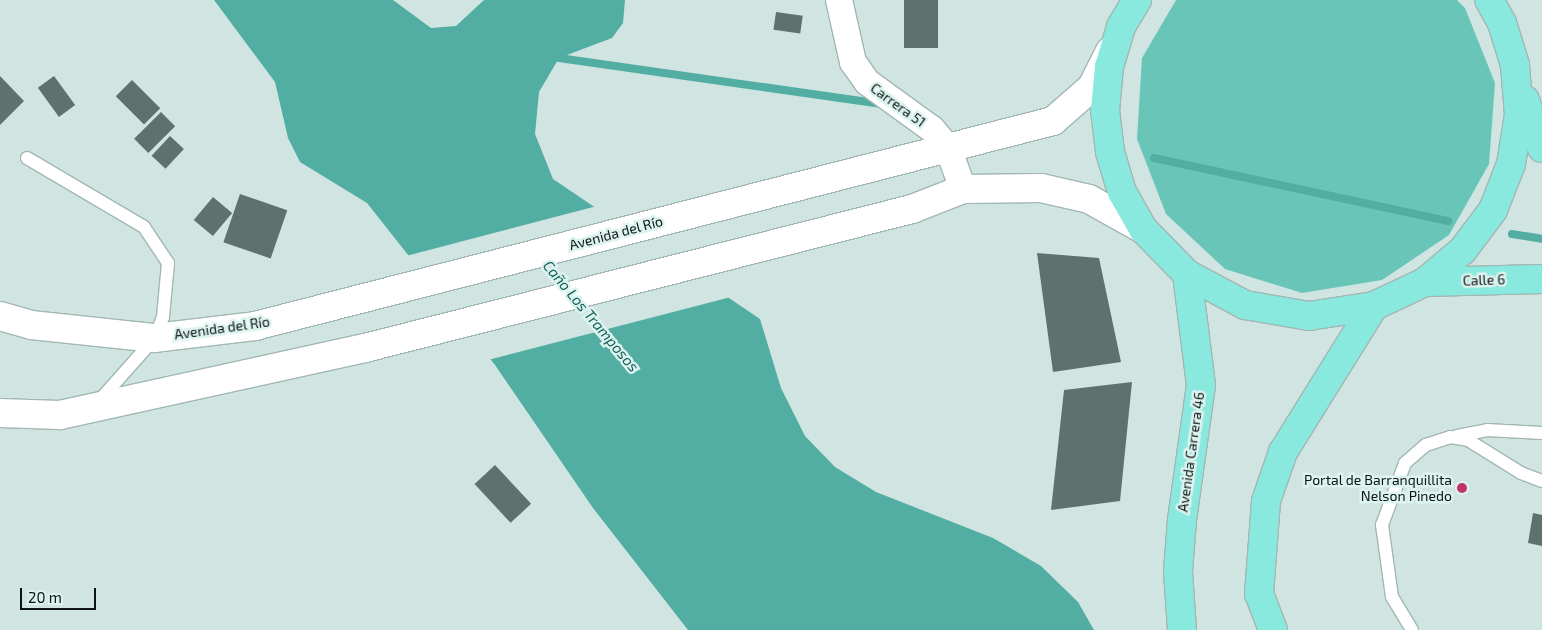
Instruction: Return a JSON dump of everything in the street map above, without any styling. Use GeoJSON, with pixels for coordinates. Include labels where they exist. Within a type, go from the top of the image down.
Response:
{"type":"FeatureCollection","features":[{"type":"Feature","properties":{"kind":"main road"},"geometry":{"type":"LineString","coordinates":[[1136,0],[1121,27],[1109,68],[1105,110],[1110,152],[1122,192],[1143,229],[1187,274],[1245,305],[1309,316],[1374,306],[1426,282],[1463,250],[1493,210],[1512,164],[1518,125],[1515,65]]}},
{"type":"Feature","properties":{"kind":"main road"},"geometry":{"type":"LineString","coordinates":[[1489,0],[1502,23],[1542,148]]}},
{"type":"Feature","properties":{"kind":"main road","name":"Avenida del Río"},"geometry":{"type":"LineString","coordinates":[[0,316],[31,325],[154,338],[255,326],[1053,122],[1092,87],[1121,27]]}},
{"type":"Feature","properties":{"kind":"main road"},"geometry":{"type":"LineString","coordinates":[[0,413],[60,415],[388,342],[912,209],[963,189],[1041,188],[1089,199],[1143,229]]}},
{"type":"Feature","properties":{"kind":"main road","name":"Avenida Carrera 46"},"geometry":{"type":"LineString","coordinates":[[1182,630],[1178,571],[1182,520],[1201,385],[1187,274]]}},
{"type":"Feature","properties":{"kind":"main road","name":"Calle 6"},"geometry":{"type":"LineString","coordinates":[[1426,282],[1542,279]]}},
{"type":"Feature","properties":{"kind":"main road"},"geometry":{"type":"LineString","coordinates":[[1273,630],[1259,594],[1266,501],[1291,438],[1374,306]]}},
{"type":"Feature","properties":{"kind":"street","name":"Carrera 51"},"geometry":{"type":"LineString","coordinates":[[839,0],[853,62],[867,82],[932,130],[948,148]]}},
{"type":"Feature","properties":{"kind":"street"},"geometry":{"type":"LineString","coordinates":[[948,148],[963,189]]}},
{"type":"Feature","properties":{"kind":"lane"},"geometry":{"type":"LineString","coordinates":[[27,158],[144,227],[168,262],[163,317],[154,338],[92,408]]}},
{"type":"Feature","properties":{"kind":"lane"},"geometry":{"type":"LineString","coordinates":[[1412,630],[1392,597],[1382,525],[1405,463],[1426,445],[1450,437],[1487,430],[1542,433]]}},
{"type":"Feature","properties":{"kind":"lane"},"geometry":{"type":"LineString","coordinates":[[1450,437],[1483,447],[1521,474],[1542,481]]}},
{"type":"Feature","properties":{"kind":"shaded area"},"geometry":{"type":"Polygon","coordinates":[[[1176,0],[1457,0],[1465,8],[1495,83],[1489,164],[1449,235],[1382,280],[1302,293],[1225,269],[1166,214],[1137,139],[1142,58],[1176,0]]]}},
{"type":"Feature","properties":{"kind":"water","name":"Caño Los Tramposos"},"geometry":{"type":"Polygon","coordinates":[[[214,0],[393,0],[431,28],[456,26],[484,0],[625,0],[623,23],[612,38],[559,58],[539,92],[535,134],[553,179],[760,319],[781,388],[805,436],[835,467],[876,492],[993,538],[1041,566],[1078,602],[1094,630],[688,630],[593,508],[495,365],[367,203],[300,162],[288,138],[275,82],[214,0]]]}},
{"type":"Feature","properties":{"kind":"pier"},"geometry":{"type":"Polygon","coordinates":[[[597,206],[731,297],[488,360],[406,256],[597,206]]]}},
{"type":"Feature","properties":{"kind":"building"},"geometry":{"type":"Polygon","coordinates":[[[904,0],[938,0],[938,48],[904,48],[904,0]]]}},
{"type":"Feature","properties":{"kind":"building"},"geometry":{"type":"Polygon","coordinates":[[[776,12],[803,16],[800,34],[773,30],[776,12]]]}},
{"type":"Feature","properties":{"kind":"building"},"geometry":{"type":"Polygon","coordinates":[[[0,76],[24,101],[0,125],[0,76]]]}},
{"type":"Feature","properties":{"kind":"building"},"geometry":{"type":"Polygon","coordinates":[[[54,76],[75,105],[59,117],[38,88],[54,76]]]}},
{"type":"Feature","properties":{"kind":"building"},"geometry":{"type":"Polygon","coordinates":[[[132,80],[160,108],[144,125],[116,96],[132,80]]]}},
{"type":"Feature","properties":{"kind":"building"},"geometry":{"type":"Polygon","coordinates":[[[161,112],[175,126],[148,153],[134,139],[161,112]]]}},
{"type":"Feature","properties":{"kind":"building"},"geometry":{"type":"Polygon","coordinates":[[[170,136],[184,149],[165,169],[152,156],[170,136]]]}},
{"type":"Feature","properties":{"kind":"building"},"geometry":{"type":"Polygon","coordinates":[[[240,194],[287,210],[271,258],[223,242],[240,194]]]}},
{"type":"Feature","properties":{"kind":"building"},"geometry":{"type":"Polygon","coordinates":[[[213,197],[232,213],[213,236],[194,220],[213,197]]]}},
{"type":"Feature","properties":{"kind":"building"},"geometry":{"type":"Polygon","coordinates":[[[1037,253],[1099,258],[1121,362],[1053,372],[1037,253]]]}},
{"type":"Feature","properties":{"kind":"building"},"geometry":{"type":"Polygon","coordinates":[[[1132,382],[1120,501],[1051,510],[1064,390],[1132,382]]]}},
{"type":"Feature","properties":{"kind":"building"},"geometry":{"type":"Polygon","coordinates":[[[495,465],[531,504],[511,523],[475,484],[495,465]]]}},
{"type":"Feature","properties":{"kind":"building"},"geometry":{"type":"Polygon","coordinates":[[[1533,513],[1542,515],[1542,546],[1528,543],[1533,513]]]}},
{"type":"Feature","properties":{"kind":"waterway"},"geometry":{"type":"LineString","coordinates":[[559,58],[884,104]]}},
{"type":"Feature","properties":{"kind":"waterway"},"geometry":{"type":"LineString","coordinates":[[1154,158],[1448,221]]}},
{"type":"Feature","properties":{"kind":"waterway"},"geometry":{"type":"LineString","coordinates":[[1512,234],[1542,239]]}},
{"type":"Feature","properties":{"kind":"place","name":"Portal de Barranquillita Nelson Pinedo"},"geometry":{"type":"Point","coordinates":[1462,488]}}]}
